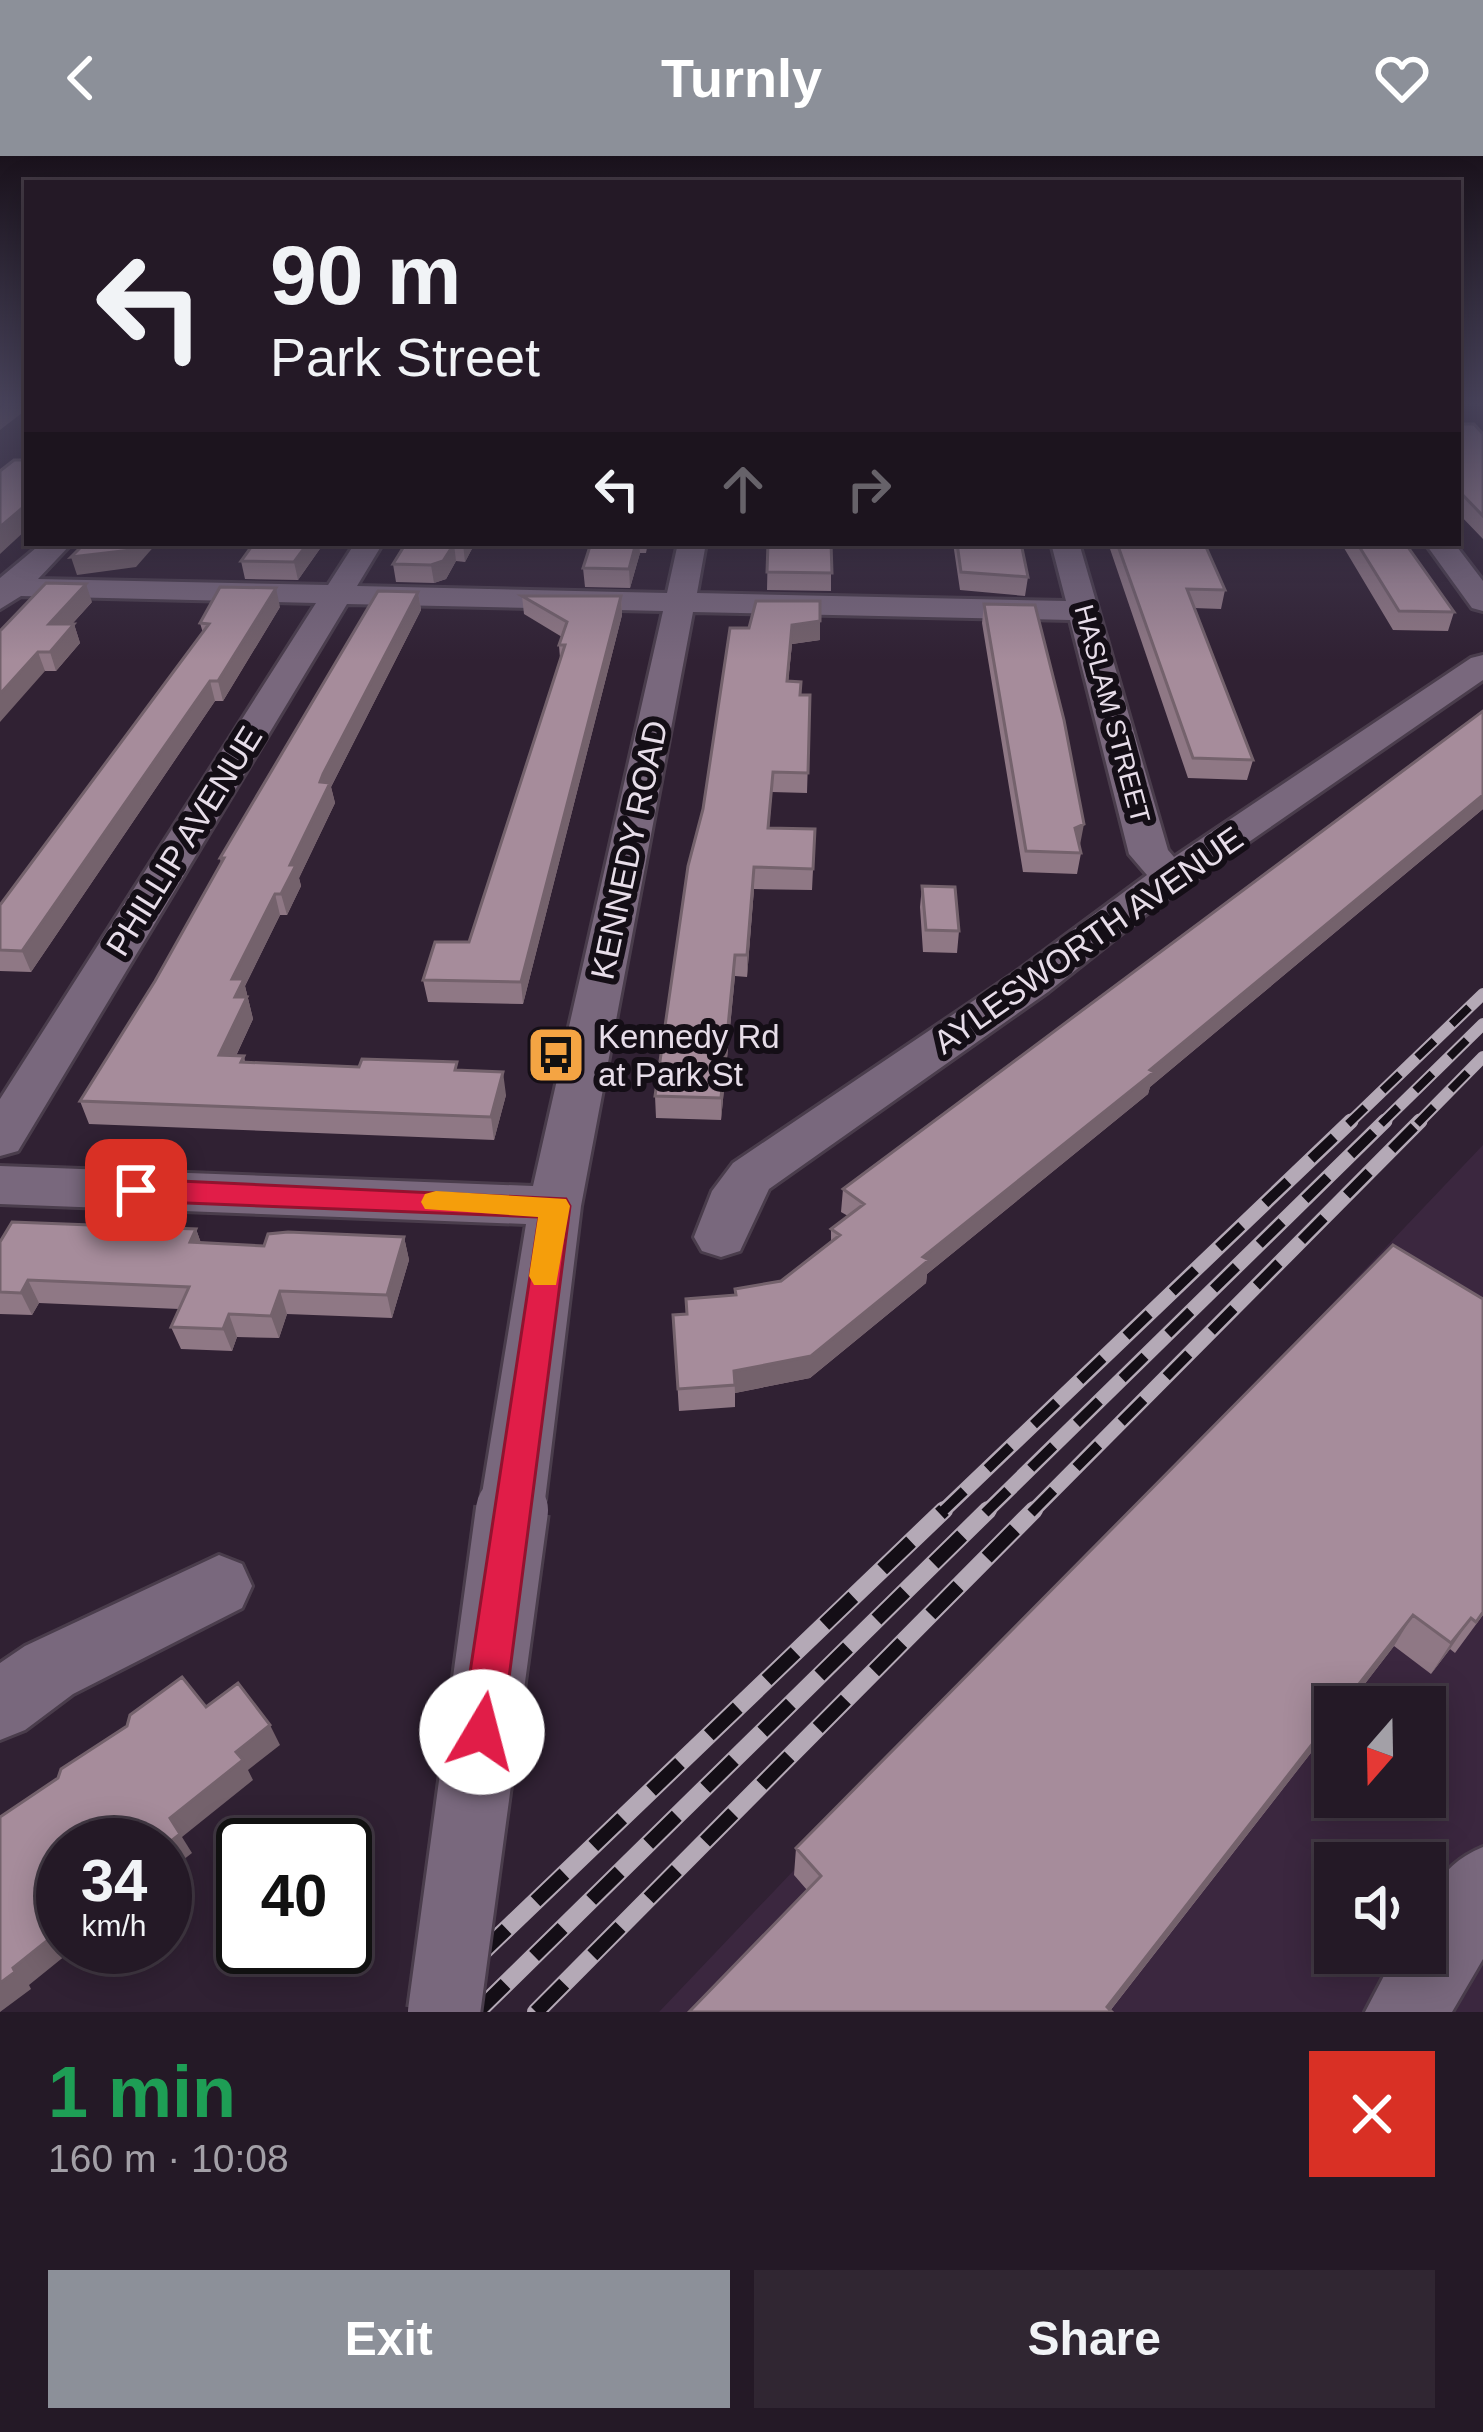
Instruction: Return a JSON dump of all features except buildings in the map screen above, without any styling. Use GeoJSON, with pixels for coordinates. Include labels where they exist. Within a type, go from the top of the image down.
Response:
{"type":"FeatureCollection","features":[{"type":"Feature","properties":{"kind":"street"},"geometry":{"type":"LineString","coordinates":[[4,592],[55,546]]}},
{"type":"Feature","properties":{"kind":"street","name":"PHILLIP AVENUE"},"geometry":{"type":"LineString","coordinates":[[0,1139],[367,546]]}},
{"type":"Feature","properties":{"kind":"street","name":"KENNEDY ROAD"},"geometry":{"type":"LineString","coordinates":[[444,2012],[555,1206],[691,546]]}},
{"type":"Feature","properties":{"kind":"street","name":"HASLAM STREET"},"geometry":{"type":"LineString","coordinates":[[1066,546],[1149,854],[1172,878]]}},
{"type":"Feature","properties":{"kind":"street"},"geometry":{"type":"LineString","coordinates":[[1441,546],[1483,602]]}},
{"type":"Feature","properties":{"kind":"street"},"geometry":{"type":"LineString","coordinates":[[4,592],[1084,610]]}},
{"type":"Feature","properties":{"kind":"street","name":"AYLESWORTH AVENUE"},"geometry":{"type":"LineString","coordinates":[[721,1237],[738,1191],[752,1176],[1032,982],[1172,878],[1483,665]]}},
{"type":"Feature","properties":{"kind":"street"},"geometry":{"type":"LineString","coordinates":[[0,1185],[555,1206]]}},
{"type":"Feature","properties":{"kind":"street"},"geometry":{"type":"LineString","coordinates":[[0,1705],[49,1670],[219,1586]]}},
{"type":"Feature","properties":{"kind":"street"},"geometry":{"type":"LineString","coordinates":[[1406,2012],[1483,1886]]}},
{"type":"Feature","properties":{"kind":"shaded area"},"geometry":{"type":"Polygon","coordinates":[[[1483,1145],[1483,2012],[659,2012],[1483,1145]]]}},
{"type":"Feature","properties":{"kind":"railway"},"geometry":{"type":"LineString","coordinates":[[1348,1124],[1483,994]]}},
{"type":"Feature","properties":{"kind":"railway"},"geometry":{"type":"LineString","coordinates":[[1381,1124],[1483,1024]]}},
{"type":"Feature","properties":{"kind":"railway"},"geometry":{"type":"LineString","coordinates":[[1417,1124],[1483,1057]]}},
{"type":"Feature","properties":{"kind":"railway"},"geometry":{"type":"LineString","coordinates":[[941,1513],[1351,1121]]}},
{"type":"Feature","properties":{"kind":"railway"},"geometry":{"type":"LineString","coordinates":[[985,1513],[1385,1121]]}},
{"type":"Feature","properties":{"kind":"railway"},"geometry":{"type":"LineString","coordinates":[[1031,1513],[1420,1121]]}},
{"type":"Feature","properties":{"kind":"railway"},"geometry":{"type":"LineString","coordinates":[[420,2012],[944,1510]]}},
{"type":"Feature","properties":{"kind":"railway"},"geometry":{"type":"LineString","coordinates":[[477,2012],[988,1510]]}},
{"type":"Feature","properties":{"kind":"railway"},"geometry":{"type":"LineString","coordinates":[[536,2012],[1034,1510]]}},
{"type":"Feature","properties":{"kind":"slow traffic"},"geometry":{"type":"LineString","coordinates":[[436,1202],[555,1206],[545,1276]]}},
{"type":"Feature","properties":{"kind":"place","name":"Kennedy Rd at Park St"},"geometry":{"type":"Point","coordinates":[556,1055]}},
{"type":"Feature","properties":{"kind":"route"},"geometry":{"type":"LineString","coordinates":[[136,1190],[555,1206],[482,1732]]}}]}
